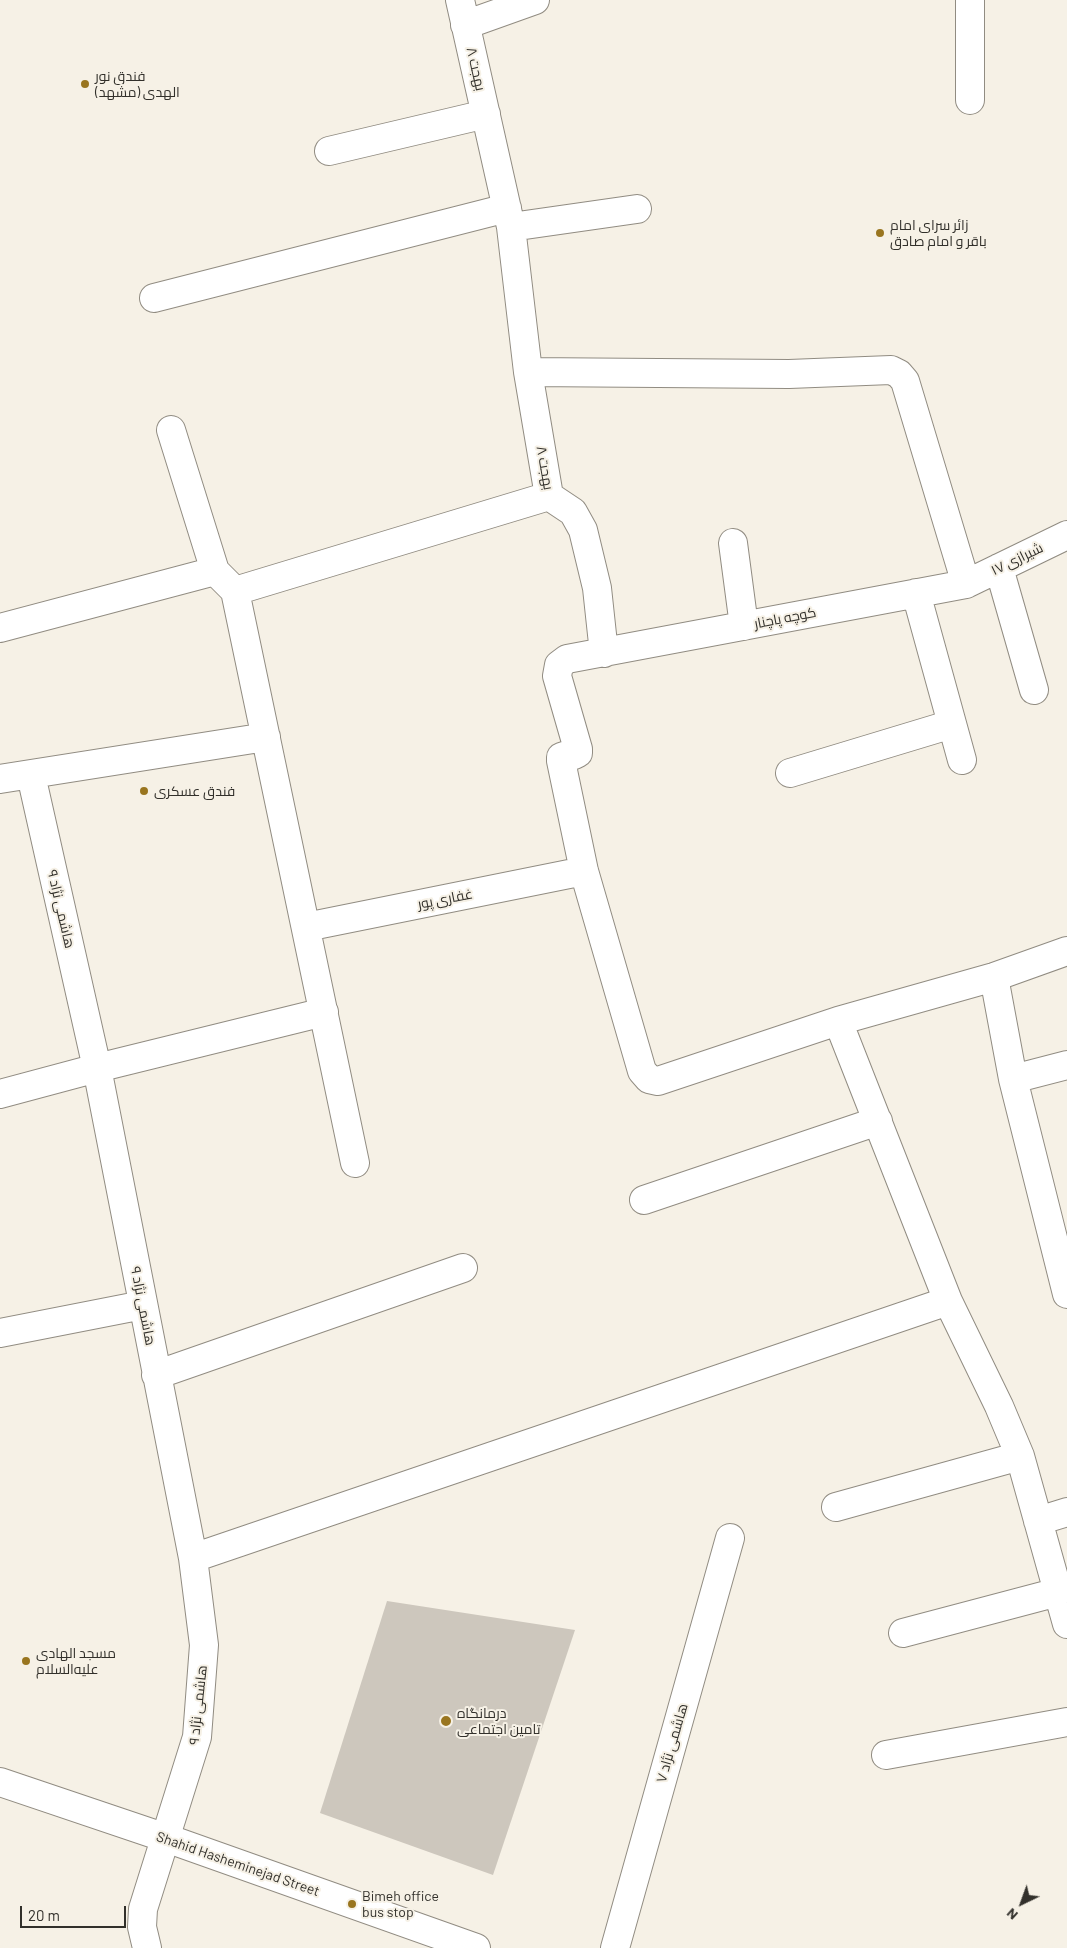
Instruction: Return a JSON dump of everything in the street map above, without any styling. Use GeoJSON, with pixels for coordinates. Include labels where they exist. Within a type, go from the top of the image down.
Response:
{"type":"FeatureCollection","features":[{"type":"Feature","properties":{"kind":"street"},"geometry":{"type":"LineString","coordinates":[[463,12],[535,0]]}},
{"type":"Feature","properties":{"kind":"street"},"geometry":{"type":"LineString","coordinates":[[970,0],[970,100]]}},
{"type":"Feature","properties":{"kind":"street","name":"بهجت ۸"},"geometry":{"type":"LineString","coordinates":[[463,12],[509,218],[528,372],[549,496],[573,512],[583,530],[597,588],[604,653]]}},
{"type":"Feature","properties":{"kind":"street"},"geometry":{"type":"LineString","coordinates":[[329,151],[486,114]]}},
{"type":"Feature","properties":{"kind":"street"},"geometry":{"type":"LineString","coordinates":[[154,298],[509,218],[637,209]]}},
{"type":"Feature","properties":{"kind":"street"},"geometry":{"type":"LineString","coordinates":[[528,372],[789,374],[891,370],[899,374],[905,381],[966,584]]}},
{"type":"Feature","properties":{"kind":"street"},"geometry":{"type":"LineString","coordinates":[[171,430],[215,571],[235,591],[355,1162]]}},
{"type":"Feature","properties":{"kind":"street"},"geometry":{"type":"LineString","coordinates":[[235,591],[549,496]]}},
{"type":"Feature","properties":{"kind":"street","name":"شیرازی ۱۷"},"geometry":{"type":"LineString","coordinates":[[966,584],[1067,535]]}},
{"type":"Feature","properties":{"kind":"street"},"geometry":{"type":"LineString","coordinates":[[733,543],[744,626]]}},
{"type":"Feature","properties":{"kind":"street"},"geometry":{"type":"LineString","coordinates":[[999,568],[1034,690]]}},
{"type":"Feature","properties":{"kind":"street"},"geometry":{"type":"LineString","coordinates":[[0,628],[215,571]]}},
{"type":"Feature","properties":{"kind":"street","name":"کوچه پاچنار"},"geometry":{"type":"LineString","coordinates":[[604,653],[966,584]]}},
{"type":"Feature","properties":{"kind":"street"},"geometry":{"type":"LineString","coordinates":[[916,593],[962,760]]}},
{"type":"Feature","properties":{"kind":"street"},"geometry":{"type":"LineString","coordinates":[[604,653],[567,659],[559,665],[557,676],[578,749],[578,753],[574,756],[564,756],[561,758],[561,761],[584,872],[642,1071],[648,1079],[658,1081],[838,1021],[994,977],[1067,951]]}},
{"type":"Feature","properties":{"kind":"street"},"geometry":{"type":"LineString","coordinates":[[790,773],[952,724]]}},
{"type":"Feature","properties":{"kind":"street"},"geometry":{"type":"LineString","coordinates":[[0,779],[266,737]]}},
{"type":"Feature","properties":{"kind":"street","name":"هاشمی نژاد ۹"},"geometry":{"type":"LineString","coordinates":[[31,775],[96,1068],[193,1558],[204,1645],[197,1737],[143,1909],[142,1927],[147,1948]]}},
{"type":"Feature","properties":{"kind":"street","name":"غفاری پور"},"geometry":{"type":"LineString","coordinates":[[306,927],[584,872]]}},
{"type":"Feature","properties":{"kind":"street"},"geometry":{"type":"LineString","coordinates":[[994,977],[1013,1079],[1067,1294]]}},
{"type":"Feature","properties":{"kind":"street"},"geometry":{"type":"LineString","coordinates":[[0,1094],[96,1068],[324,1012]]}},
{"type":"Feature","properties":{"kind":"street"},"geometry":{"type":"LineString","coordinates":[[838,1021],[948,1301],[999,1406],[1020,1456],[1067,1624]]}},
{"type":"Feature","properties":{"kind":"street"},"geometry":{"type":"LineString","coordinates":[[1013,1079],[1067,1065]]}},
{"type":"Feature","properties":{"kind":"street"},"geometry":{"type":"LineString","coordinates":[[644,1200],[878,1121]]}},
{"type":"Feature","properties":{"kind":"street"},"geometry":{"type":"LineString","coordinates":[[156,1375],[463,1268]]}},
{"type":"Feature","properties":{"kind":"street"},"geometry":{"type":"LineString","coordinates":[[193,1558],[948,1301]]}},
{"type":"Feature","properties":{"kind":"street"},"geometry":{"type":"LineString","coordinates":[[0,1333],[143,1305]]}},
{"type":"Feature","properties":{"kind":"street"},"geometry":{"type":"LineString","coordinates":[[836,1508],[1020,1456]]}},
{"type":"Feature","properties":{"kind":"street"},"geometry":{"type":"LineString","coordinates":[[1038,1521],[1067,1512]]}},
{"type":"Feature","properties":{"kind":"street","name":"هاشمی نژاد ۷"},"geometry":{"type":"LineString","coordinates":[[615,1948],[730,1538]]}},
{"type":"Feature","properties":{"kind":"street"},"geometry":{"type":"LineString","coordinates":[[903,1633],[1058,1592]]}},
{"type":"Feature","properties":{"kind":"street"},"geometry":{"type":"LineString","coordinates":[[886,1755],[1067,1722]]}},
{"type":"Feature","properties":{"kind":"street","name":"Shahid Hasheminejad Street"},"geometry":{"type":"LineString","coordinates":[[0,1782],[166,1838],[476,1948]]}},
{"type":"Feature","properties":{"kind":"building","name":"درمانگاه تامین اجتماعی"},"geometry":{"type":"Polygon","coordinates":[[[387,1601],[575,1630],[493,1875],[320,1813],[387,1601]]]}},
{"type":"Feature","properties":{"kind":"place","name":"فندق نور الهدى (مشهد)"},"geometry":{"type":"Point","coordinates":[85,84]}},
{"type":"Feature","properties":{"kind":"place","name":"زائر سرای امام باقر و امام صادق"},"geometry":{"type":"Point","coordinates":[880,233]}},
{"type":"Feature","properties":{"kind":"place","name":"فندق عسکری"},"geometry":{"type":"Point","coordinates":[144,791]}},
{"type":"Feature","properties":{"kind":"place","name":"مسجد الهادی علیه‌السلام"},"geometry":{"type":"Point","coordinates":[26,1661]}},
{"type":"Feature","properties":{"kind":"place","name":"درمانگاه تامین اجتماعی"},"geometry":{"type":"Point","coordinates":[446,1721]}},
{"type":"Feature","properties":{"kind":"place","name":"Bimeh office bus stop"},"geometry":{"type":"Point","coordinates":[352,1904]}}]}
